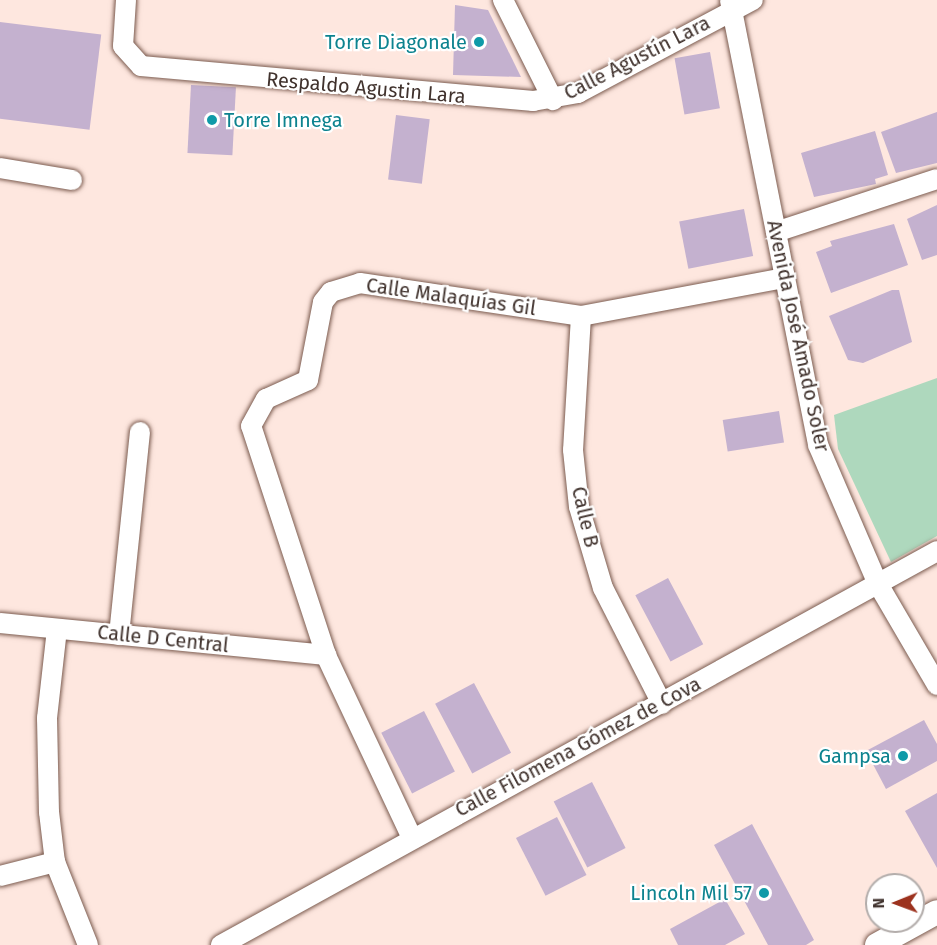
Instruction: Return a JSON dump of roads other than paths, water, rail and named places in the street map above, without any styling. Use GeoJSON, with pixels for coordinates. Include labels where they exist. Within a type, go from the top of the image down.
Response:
{"type":"FeatureCollection","features":[{"type":"Feature","properties":{"kind":"main road"},"geometry":{"type":"LineString","coordinates":[[877,945],[937,912]]}},
{"type":"Feature","properties":{"kind":"street","name":"Respaldo Agustin Lara"},"geometry":{"type":"LineString","coordinates":[[126,0],[123,46],[141,66],[443,97],[553,100]]}},
{"type":"Feature","properties":{"kind":"street"},"geometry":{"type":"LineString","coordinates":[[503,0],[553,100]]}},
{"type":"Feature","properties":{"kind":"street","name":"Calle Agustín Lara"},"geometry":{"type":"LineString","coordinates":[[553,100],[578,93],[731,3],[753,0]]}},
{"type":"Feature","properties":{"kind":"street","name":"Avenida José Amado Soler"},"geometry":{"type":"LineString","coordinates":[[731,3],[818,445],[878,584],[937,685]]}},
{"type":"Feature","properties":{"kind":"street"},"geometry":{"type":"LineString","coordinates":[[0,168],[72,180]]}},
{"type":"Feature","properties":{"kind":"street"},"geometry":{"type":"LineString","coordinates":[[776,232],[937,179]]}},
{"type":"Feature","properties":{"kind":"street","name":"Calle Malaquías Gil"},"geometry":{"type":"LineString","coordinates":[[411,836],[326,655],[251,426],[266,399],[308,380],[323,302],[332,292],[360,283],[581,316],[785,278]]}},
{"type":"Feature","properties":{"kind":"street","name":"Calle B"},"geometry":{"type":"LineString","coordinates":[[581,316],[573,450],[579,507],[603,588],[662,704]]}},
{"type":"Feature","properties":{"kind":"street"},"geometry":{"type":"LineString","coordinates":[[119,635],[140,432]]}},
{"type":"Feature","properties":{"kind":"street","name":"Calle Filomena Gómez de Cova"},"geometry":{"type":"LineString","coordinates":[[221,945],[411,836],[662,704],[937,551]]}},
{"type":"Feature","properties":{"kind":"street","name":"Calle D Central"},"geometry":{"type":"LineString","coordinates":[[0,623],[326,655]]}},
{"type":"Feature","properties":{"kind":"street"},"geometry":{"type":"LineString","coordinates":[[57,629],[46,760],[56,862],[88,945]]}},
{"type":"Feature","properties":{"kind":"street"},"geometry":{"type":"LineString","coordinates":[[0,876],[56,862]]}},
{"type":"Feature","properties":{"kind":"place","name":"Torre Diagonale"},"geometry":{"type":"Point","coordinates":[479,42]}},
{"type":"Feature","properties":{"kind":"place","name":"Torre Imnega"},"geometry":{"type":"Point","coordinates":[212,120]}},
{"type":"Feature","properties":{"kind":"place","name":"Gampsa"},"geometry":{"type":"Point","coordinates":[903,756]}},
{"type":"Feature","properties":{"kind":"place","name":"Lincoln Mil 57"},"geometry":{"type":"Point","coordinates":[764,893]}}]}
